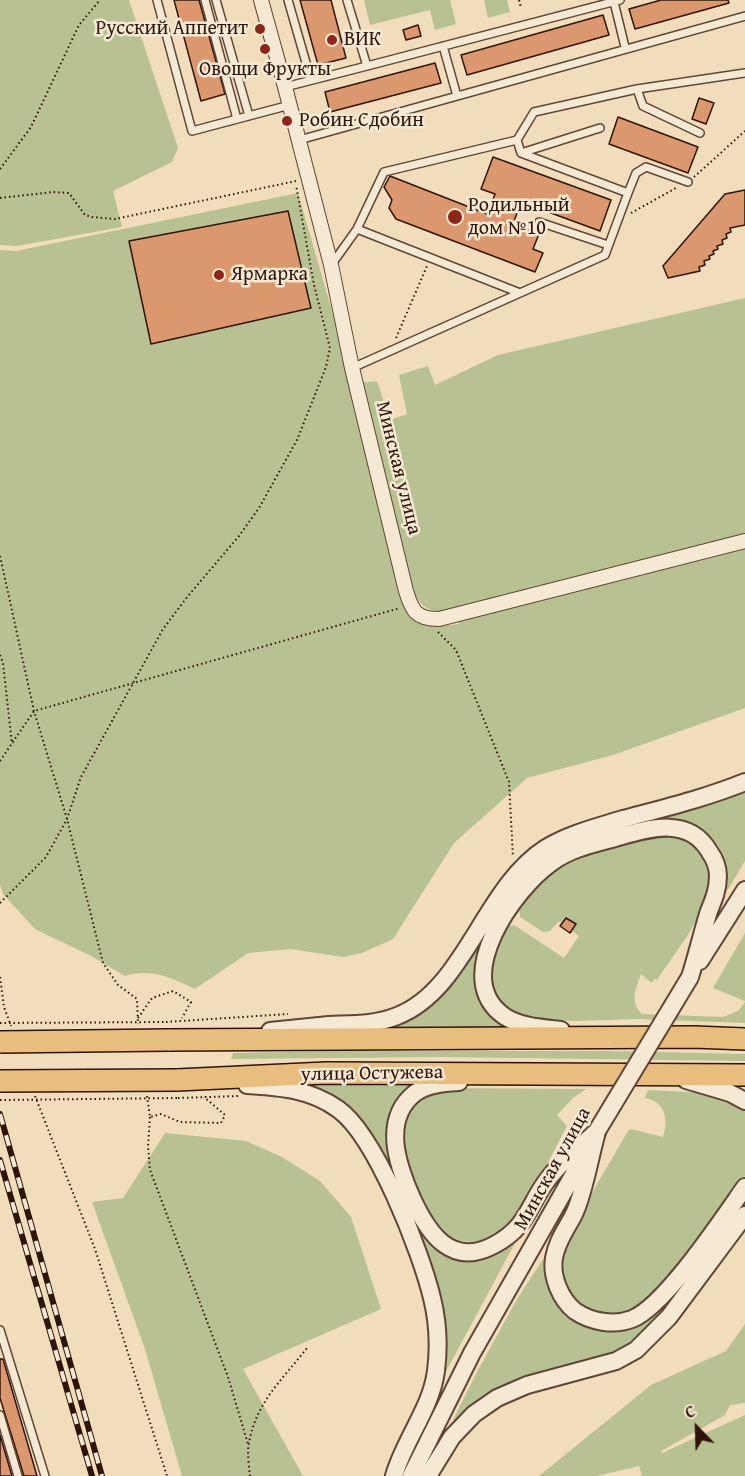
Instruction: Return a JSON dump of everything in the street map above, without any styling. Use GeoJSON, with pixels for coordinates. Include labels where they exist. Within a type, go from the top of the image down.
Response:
{"type":"FeatureCollection","features":[{"type":"Feature","properties":{"kind":"main road","name":"улица Остужева"},"geometry":{"type":"LineString","coordinates":[[6,1035],[167,1031],[745,1039]]}},
{"type":"Feature","properties":{"kind":"main road","name":"улица Остужева"},"geometry":{"type":"LineString","coordinates":[[0,1081],[178,1089],[337,1073],[745,1075]]}},
{"type":"Feature","properties":{"kind":"street","name":"Минская улица"},"geometry":{"type":"LineString","coordinates":[[261,0],[299,140],[302,179],[331,265],[352,368],[411,605],[420,616]]}},
{"type":"Feature","properties":{"kind":"street"},"geometry":{"type":"LineString","coordinates":[[420,616],[439,619],[745,541]]}},
{"type":"Feature","properties":{"kind":"street"},"geometry":{"type":"LineString","coordinates":[[167,1031],[367,1024],[408,1011],[434,989],[464,952],[496,901],[519,871],[546,849],[562,839],[745,782]]}},
{"type":"Feature","properties":{"kind":"street"},"geometry":{"type":"LineString","coordinates":[[613,1038],[517,1022],[499,1011],[486,992],[483,963],[495,933],[513,903],[550,863],[563,855],[598,842],[657,827],[671,827],[691,832],[704,842],[714,858],[718,875],[717,893],[709,911],[690,977]]}},
{"type":"Feature","properties":{"kind":"street","name":"Минская улица"},"geometry":{"type":"LineString","coordinates":[[411,1476],[472,1353],[597,1131],[745,890]]}},
{"type":"Feature","properties":{"kind":"street"},"geometry":{"type":"LineString","coordinates":[[690,977],[745,908]]}},
{"type":"Feature","properties":{"kind":"street"},"geometry":{"type":"LineString","coordinates":[[694,1037],[745,1033]]}},
{"type":"Feature","properties":{"kind":"street"},"geometry":{"type":"LineString","coordinates":[[579,1075],[442,1083],[422,1089],[408,1100],[398,1119],[394,1138],[398,1162],[420,1215],[432,1235],[448,1247],[463,1252],[478,1251],[493,1246],[518,1226],[528,1214],[548,1179],[597,1131]]}},
{"type":"Feature","properties":{"kind":"street"},"geometry":{"type":"LineString","coordinates":[[667,1076],[714,1087],[745,1101]]}},
{"type":"Feature","properties":{"kind":"street"},"geometry":{"type":"LineString","coordinates":[[178,1089],[275,1087],[303,1091],[340,1110],[354,1124],[376,1156],[421,1264],[432,1297],[437,1334],[436,1373],[431,1393],[394,1476]]}},
{"type":"Feature","properties":{"kind":"street"},"geometry":{"type":"LineString","coordinates":[[597,1131],[575,1211],[559,1242],[554,1258],[555,1281],[564,1298],[576,1311],[591,1319],[615,1322],[632,1319],[647,1310],[675,1280],[745,1187]]}},
{"type":"Feature","properties":{"kind":"street"},"geometry":{"type":"LineString","coordinates":[[428,1476],[452,1437],[474,1414],[497,1398],[527,1385],[616,1361],[636,1350],[656,1332],[745,1215]]}},
{"type":"Feature","properties":{"kind":"lane"},"geometry":{"type":"LineString","coordinates":[[157,0],[192,131],[290,105]]}},
{"type":"Feature","properties":{"kind":"lane"},"geometry":{"type":"LineString","coordinates":[[205,0],[237,119]]}},
{"type":"Feature","properties":{"kind":"lane"},"geometry":{"type":"LineString","coordinates":[[216,0],[249,116]]}},
{"type":"Feature","properties":{"kind":"lane"},"geometry":{"type":"LineString","coordinates":[[288,0],[311,80]]}},
{"type":"Feature","properties":{"kind":"lane"},"geometry":{"type":"LineString","coordinates":[[347,0],[367,66]]}},
{"type":"Feature","properties":{"kind":"lane"},"geometry":{"type":"LineString","coordinates":[[285,87],[617,1],[625,47]]}},
{"type":"Feature","properties":{"kind":"lane"},"geometry":{"type":"LineString","coordinates":[[299,140],[625,47],[745,16]]}},
{"type":"Feature","properties":{"kind":"lane"},"geometry":{"type":"LineString","coordinates":[[443,46],[457,96]]}},
{"type":"Feature","properties":{"kind":"lane"},"geometry":{"type":"LineString","coordinates":[[331,265],[357,229],[384,172],[517,140],[534,112],[637,90],[745,73]]}},
{"type":"Feature","properties":{"kind":"lane"},"geometry":{"type":"LineString","coordinates":[[637,90],[643,105],[700,133]]}},
{"type":"Feature","properties":{"kind":"lane"},"geometry":{"type":"LineString","coordinates":[[521,153],[600,128]]}},
{"type":"Feature","properties":{"kind":"lane"},"geometry":{"type":"LineString","coordinates":[[517,140],[521,153]]}},
{"type":"Feature","properties":{"kind":"lane"},"geometry":{"type":"LineString","coordinates":[[521,153],[628,193]]}},
{"type":"Feature","properties":{"kind":"lane"},"geometry":{"type":"LineString","coordinates":[[352,368],[605,255],[636,173],[646,167],[688,182]]}},
{"type":"Feature","properties":{"kind":"lane"},"geometry":{"type":"LineString","coordinates":[[539,222],[608,246]]}},
{"type":"Feature","properties":{"kind":"lane"},"geometry":{"type":"LineString","coordinates":[[357,229],[520,293]]}},
{"type":"Feature","properties":{"kind":"lane"},"geometry":{"type":"LineString","coordinates":[[0,1330],[45,1476]]}},
{"type":"Feature","properties":{"kind":"lane"},"geometry":{"type":"LineString","coordinates":[[0,1415],[18,1476]]}},
{"type":"Feature","properties":{"kind":"path"},"geometry":{"type":"LineString","coordinates":[[0,169],[31,127],[79,25],[100,0]]}},
{"type":"Feature","properties":{"kind":"path"},"geometry":{"type":"LineString","coordinates":[[519,0],[521,8]]}},
{"type":"Feature","properties":{"kind":"path"},"geometry":{"type":"LineString","coordinates":[[0,198],[52,192],[69,193],[85,215],[92,218],[115,219],[302,179],[314,285],[330,348],[326,367],[297,440],[259,508],[239,536],[163,628],[81,777],[67,819],[46,857],[0,903]]}},
{"type":"Feature","properties":{"kind":"path"},"geometry":{"type":"LineString","coordinates":[[390,351],[431,258]]}},
{"type":"Feature","properties":{"kind":"path"},"geometry":{"type":"LineString","coordinates":[[0,556],[34,711],[67,819],[103,963],[118,985],[137,999],[138,1018],[152,998],[173,991],[191,1002],[181,1020],[167,1031],[0,1023]]}},
{"type":"Feature","properties":{"kind":"path"},"geometry":{"type":"LineString","coordinates":[[0,761],[34,711],[411,605]]}},
{"type":"Feature","properties":{"kind":"path"},"geometry":{"type":"LineString","coordinates":[[420,616],[456,650],[509,782],[513,859],[520,853]]}},
{"type":"Feature","properties":{"kind":"path"},"geometry":{"type":"LineString","coordinates":[[0,655],[3,663],[12,745]]}},
{"type":"Feature","properties":{"kind":"path"},"geometry":{"type":"LineString","coordinates":[[0,977],[6,1035]]}},
{"type":"Feature","properties":{"kind":"path"},"geometry":{"type":"LineString","coordinates":[[181,1020],[290,1014]]}},
{"type":"Feature","properties":{"kind":"path"},"geometry":{"type":"LineString","coordinates":[[0,1100],[178,1089],[204,1097],[238,1096]]}},
{"type":"Feature","properties":{"kind":"path"},"geometry":{"type":"LineString","coordinates":[[35,1096],[95,1249],[167,1476]]}},
{"type":"Feature","properties":{"kind":"path"},"geometry":{"type":"LineString","coordinates":[[204,1097],[225,1115]]}},
{"type":"Feature","properties":{"kind":"path"},"geometry":{"type":"LineString","coordinates":[[150,1117],[148,1146],[150,1170],[228,1377],[248,1444],[250,1476]]}},
{"type":"Feature","properties":{"kind":"path"},"geometry":{"type":"LineString","coordinates":[[248,1444],[259,1410],[272,1388],[289,1372],[307,1348]]}},
{"type":"Feature","properties":{"kind":"green space"},"geometry":{"type":"Polygon","coordinates":[[[0,0],[129,0],[178,148],[172,162],[113,191],[122,227],[17,246],[0,245],[0,0]]]}},
{"type":"Feature","properties":{"kind":"green space"},"geometry":{"type":"Polygon","coordinates":[[[364,0],[450,0],[456,24],[435,30],[430,10],[370,25],[364,0]]]}},
{"type":"Feature","properties":{"kind":"green space"},"geometry":{"type":"Polygon","coordinates":[[[484,0],[507,0],[510,12],[488,18],[484,0]]]}},
{"type":"Feature","properties":{"kind":"green space"},"geometry":{"type":"Polygon","coordinates":[[[298,193],[353,384],[413,617],[441,626],[459,624],[454,611],[427,608],[422,605],[409,586],[358,383],[377,381],[390,420],[407,414],[399,375],[428,366],[435,385],[498,355],[745,298],[745,708],[613,755],[527,778],[454,843],[393,939],[362,953],[343,957],[291,949],[248,953],[195,989],[169,978],[152,974],[125,976],[91,956],[35,929],[3,894],[0,885],[0,250],[16,251],[298,193]]]}},
{"type":"Feature","properties":{"kind":"green space"},"geometry":{"type":"Polygon","coordinates":[[[745,788],[745,861],[724,896],[722,895],[724,872],[717,850],[706,835],[691,825],[678,822],[647,824],[607,833],[567,847],[539,862],[518,882],[483,943],[477,971],[482,1000],[494,1019],[517,1029],[376,1028],[414,1013],[430,1001],[469,953],[514,882],[532,864],[547,854],[562,845],[596,832],[745,788]]]}},
{"type":"Feature","properties":{"kind":"green space"},"geometry":{"type":"Polygon","coordinates":[[[674,833],[699,846],[708,862],[710,879],[699,916],[657,980],[654,979],[652,983],[641,974],[635,995],[636,1005],[642,1014],[723,1017],[738,1011],[745,1002],[745,1023],[638,1019],[575,1021],[538,1019],[518,1015],[498,999],[489,978],[496,945],[506,927],[514,925],[564,958],[579,936],[559,921],[550,931],[543,932],[520,917],[519,908],[542,878],[570,860],[605,846],[674,833]]]}},
{"type":"Feature","properties":{"kind":"green space"},"geometry":{"type":"Polygon","coordinates":[[[745,933],[745,1001],[713,988],[745,933]]]}},
{"type":"Feature","properties":{"kind":"green space"},"geometry":{"type":"Polygon","coordinates":[[[606,1051],[745,1054],[745,1061],[439,1057],[231,1059],[233,1053],[606,1051]]]}},
{"type":"Feature","properties":{"kind":"green space"},"geometry":{"type":"Polygon","coordinates":[[[285,1081],[422,1081],[395,1109],[388,1125],[388,1147],[437,1246],[512,1241],[515,1243],[443,1377],[444,1340],[377,1147],[285,1081]]]}},
{"type":"Feature","properties":{"kind":"green space"},"geometry":{"type":"Polygon","coordinates":[[[443,1088],[586,1089],[573,1098],[557,1115],[567,1126],[538,1182],[520,1210],[501,1231],[482,1241],[462,1241],[444,1233],[436,1226],[425,1210],[405,1156],[401,1134],[407,1112],[416,1101],[443,1088]]]}},
{"type":"Feature","properties":{"kind":"green space"},"geometry":{"type":"Polygon","coordinates":[[[648,1090],[711,1093],[745,1109],[745,1176],[653,1297],[620,1316],[589,1312],[570,1297],[561,1277],[562,1249],[569,1232],[628,1131],[631,1129],[663,1137],[666,1124],[664,1112],[657,1103],[645,1098],[648,1090]]]}},
{"type":"Feature","properties":{"kind":"green space"},"geometry":{"type":"Polygon","coordinates":[[[165,1133],[246,1141],[282,1157],[320,1181],[351,1217],[381,1309],[243,1369],[303,1476],[182,1476],[145,1349],[92,1202],[123,1198],[165,1133]]]}},
{"type":"Feature","properties":{"kind":"green space"},"geometry":{"type":"Polygon","coordinates":[[[745,1198],[745,1203],[659,1318],[631,1347],[457,1421],[453,1420],[516,1301],[543,1259],[593,1328],[619,1330],[630,1328],[635,1326],[745,1198]]]}},
{"type":"Feature","properties":{"kind":"green space"},"geometry":{"type":"Polygon","coordinates":[[[745,1324],[745,1403],[730,1405],[725,1415],[661,1451],[662,1453],[745,1415],[745,1476],[642,1476],[639,1466],[597,1476],[539,1476],[651,1385],[726,1351],[745,1324]]]}},
{"type":"Feature","properties":{"kind":"building"},"geometry":{"type":"Polygon","coordinates":[[[174,0],[199,0],[225,94],[201,101],[174,0]]]}},
{"type":"Feature","properties":{"kind":"building"},"geometry":{"type":"Polygon","coordinates":[[[300,0],[331,0],[346,58],[318,65],[300,0]]]}},
{"type":"Feature","properties":{"kind":"building"},"geometry":{"type":"Polygon","coordinates":[[[661,0],[728,0],[729,3],[635,29],[629,9],[661,0]]]}},
{"type":"Feature","properties":{"kind":"building"},"geometry":{"type":"Polygon","coordinates":[[[603,15],[609,35],[467,75],[461,55],[603,15]]]}},
{"type":"Feature","properties":{"kind":"building"},"geometry":{"type":"Polygon","coordinates":[[[418,25],[421,36],[406,40],[403,30],[418,25]]]}},
{"type":"Feature","properties":{"kind":"building"},"geometry":{"type":"Polygon","coordinates":[[[435,63],[441,83],[330,112],[325,92],[435,63]]]}},
{"type":"Feature","properties":{"kind":"building"},"geometry":{"type":"Polygon","coordinates":[[[699,98],[714,103],[706,124],[692,119],[699,98]]]}},
{"type":"Feature","properties":{"kind":"building"},"geometry":{"type":"Polygon","coordinates":[[[618,117],[698,147],[688,173],[609,144],[618,117]]]}},
{"type":"Feature","properties":{"kind":"building","name":"Родильный дом №10"},"geometry":{"type":"Polygon","coordinates":[[[493,157],[611,200],[600,231],[521,202],[513,224],[539,234],[533,249],[543,253],[535,272],[396,219],[389,208],[392,200],[384,187],[390,176],[487,214],[495,194],[481,189],[493,157]]]}},
{"type":"Feature","properties":{"kind":"building"},"geometry":{"type":"Polygon","coordinates":[[[745,190],[745,225],[730,228],[731,232],[726,234],[727,238],[722,240],[723,244],[717,246],[718,249],[713,251],[714,254],[709,256],[710,259],[704,261],[705,265],[699,267],[700,271],[668,278],[663,266],[725,194],[745,190]]]}},
{"type":"Feature","properties":{"kind":"building","name":"Ярмарка"},"geometry":{"type":"Polygon","coordinates":[[[288,211],[311,308],[151,344],[129,241],[288,211]]]}},
{"type":"Feature","properties":{"kind":"building"},"geometry":{"type":"Polygon","coordinates":[[[566,918],[576,924],[570,933],[560,926],[566,918]]]}},
{"type":"Feature","properties":{"kind":"building"},"geometry":{"type":"Polygon","coordinates":[[[0,1359],[3,1359],[37,1476],[24,1476],[0,1398],[0,1359]]]}},
{"type":"Feature","properties":{"kind":"building"},"geometry":{"type":"Polygon","coordinates":[[[0,1435],[12,1476],[0,1476],[0,1435]]]}},
{"type":"Feature","properties":{"kind":"railway"},"geometry":{"type":"LineString","coordinates":[[0,1114],[102,1476]]}},
{"type":"Feature","properties":{"kind":"railway"},"geometry":{"type":"LineString","coordinates":[[0,1160],[92,1476]]}},
{"type":"Feature","properties":{"kind":"place","name":"Русский Аппетит"},"geometry":{"type":"Point","coordinates":[260,29]}},
{"type":"Feature","properties":{"kind":"place","name":"ВИК"},"geometry":{"type":"Point","coordinates":[332,40]}},
{"type":"Feature","properties":{"kind":"place","name":"Овощи Фрукты"},"geometry":{"type":"Point","coordinates":[265,49]}},
{"type":"Feature","properties":{"kind":"place","name":"Робин Сдобин"},"geometry":{"type":"Point","coordinates":[287,121]}},
{"type":"Feature","properties":{"kind":"place","name":"Родильный дом №10"},"geometry":{"type":"Point","coordinates":[455,217]}},
{"type":"Feature","properties":{"kind":"place","name":"Ярмарка"},"geometry":{"type":"Point","coordinates":[219,275]}}]}
